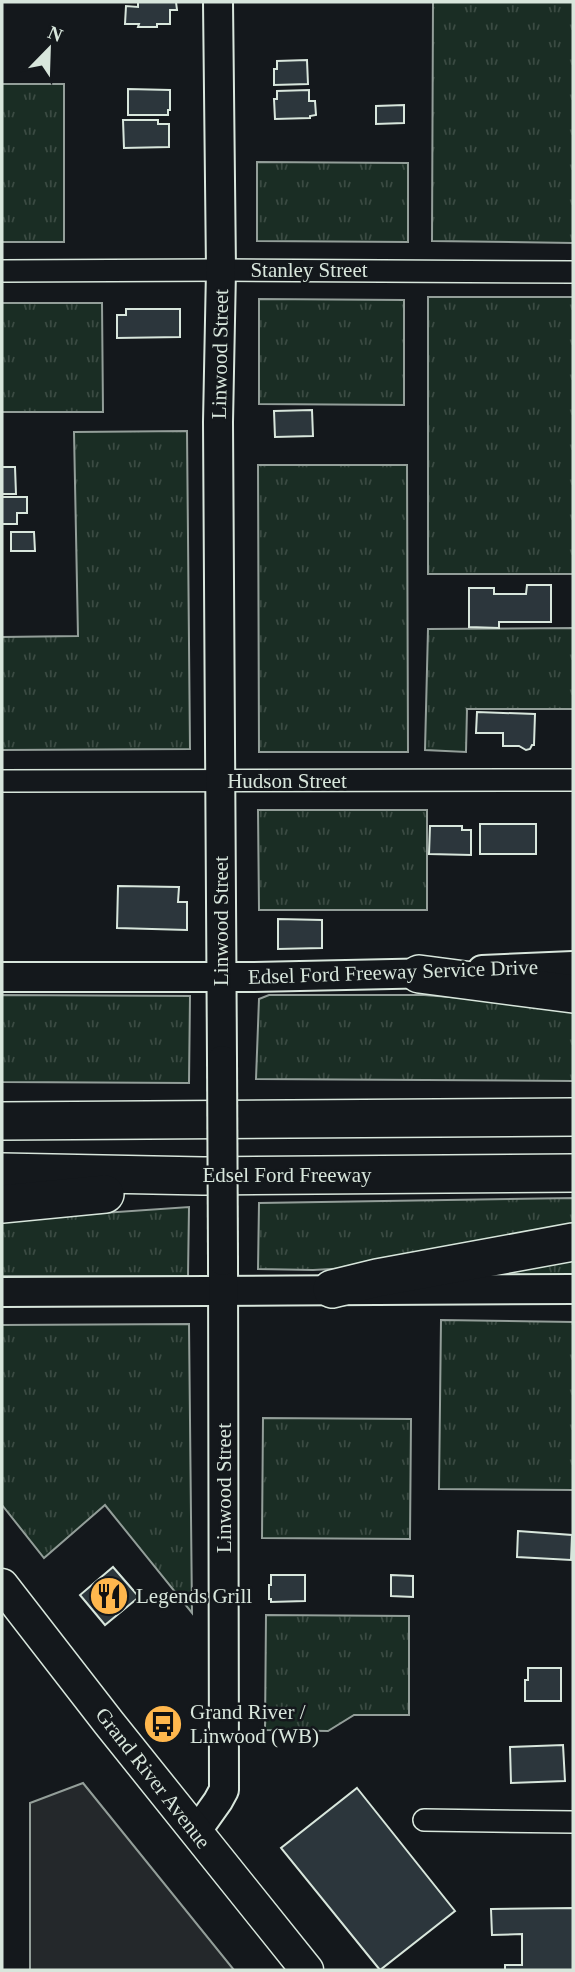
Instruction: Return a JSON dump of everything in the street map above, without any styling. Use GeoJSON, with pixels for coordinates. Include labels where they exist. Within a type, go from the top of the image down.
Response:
{"type":"FeatureCollection","features":[{"type":"Feature","properties":{"kind":"highway"},"geometry":{"type":"LineString","coordinates":[[419,974],[573,994]]}},
{"type":"Feature","properties":{"kind":"highway"},"geometry":{"type":"LineString","coordinates":[[2,1121],[573,1117]]}},
{"type":"Feature","properties":{"kind":"highway","name":"Edsel Ford Freeway"},"geometry":{"type":"LineString","coordinates":[[2,1172],[203,1176],[573,1173]]}},
{"type":"Feature","properties":{"kind":"highway"},"geometry":{"type":"LineString","coordinates":[[2,1203],[101,1195],[203,1176]]}},
{"type":"Feature","properties":{"kind":"highway"},"geometry":{"type":"LineString","coordinates":[[332,1289],[377,1278],[573,1242]]}},
{"type":"Feature","properties":{"kind":"main road","name":"Grand River Avenue"},"geometry":{"type":"LineString","coordinates":[[2,1585],[307,1970]]}},
{"type":"Feature","properties":{"kind":"street","name":"Linwood Street"},"geometry":{"type":"LineString","coordinates":[[196,1832],[223,1790],[218,422],[221,270],[218,2]]}},
{"type":"Feature","properties":{"kind":"street","name":"Stanley Street"},"geometry":{"type":"LineString","coordinates":[[2,271],[573,272]]}},
{"type":"Feature","properties":{"kind":"street","name":"Hudson Street"},"geometry":{"type":"LineString","coordinates":[[2,781],[573,780]]}},
{"type":"Feature","properties":{"kind":"street","name":"Edsel Ford Freeway Service Drive"},"geometry":{"type":"LineString","coordinates":[[2,977],[419,974],[573,966]]}},
{"type":"Feature","properties":{"kind":"street"},"geometry":{"type":"LineString","coordinates":[[2,1292],[573,1289]]}},
{"type":"Feature","properties":{"kind":"street"},"geometry":{"type":"LineString","coordinates":[[424,1820],[573,1822]]}},
{"type":"Feature","properties":{"kind":"green space"},"geometry":{"type":"Polygon","coordinates":[[[433,2],[573,2],[573,243],[432,241],[433,2]]]}},
{"type":"Feature","properties":{"kind":"green space"},"geometry":{"type":"Polygon","coordinates":[[[2,84],[64,84],[64,242],[2,242],[2,84]]]}},
{"type":"Feature","properties":{"kind":"green space"},"geometry":{"type":"Polygon","coordinates":[[[257,162],[408,163],[408,242],[257,241],[257,162]]]}},
{"type":"Feature","properties":{"kind":"green space"},"geometry":{"type":"Polygon","coordinates":[[[428,297],[573,297],[573,574],[428,574],[428,297]]]}},
{"type":"Feature","properties":{"kind":"green space"},"geometry":{"type":"Polygon","coordinates":[[[259,299],[404,300],[404,405],[259,404],[259,299]]]}},
{"type":"Feature","properties":{"kind":"green space"},"geometry":{"type":"Polygon","coordinates":[[[2,303],[102,303],[103,412],[2,412],[2,303]]]}},
{"type":"Feature","properties":{"kind":"green space"},"geometry":{"type":"Polygon","coordinates":[[[187,431],[190,749],[2,750],[2,637],[78,636],[74,432],[187,431]]]}},
{"type":"Feature","properties":{"kind":"green space"},"geometry":{"type":"Polygon","coordinates":[[[258,465],[407,465],[408,752],[259,752],[258,465]]]}},
{"type":"Feature","properties":{"kind":"green space"},"geometry":{"type":"Polygon","coordinates":[[[573,628],[573,709],[467,709],[466,752],[425,750],[428,629],[573,628]]]}},
{"type":"Feature","properties":{"kind":"green space"},"geometry":{"type":"Polygon","coordinates":[[[258,810],[427,810],[427,910],[259,910],[258,810]]]}},
{"type":"Feature","properties":{"kind":"green space"},"geometry":{"type":"Polygon","coordinates":[[[2,995],[190,996],[189,1083],[2,1082],[2,995]]]}},
{"type":"Feature","properties":{"kind":"green space"},"geometry":{"type":"Polygon","coordinates":[[[269,995],[424,995],[573,1010],[573,1081],[256,1079],[259,999],[269,995]]]}},
{"type":"Feature","properties":{"kind":"green space"},"geometry":{"type":"Polygon","coordinates":[[[573,1198],[573,1234],[386,1266],[313,1270],[258,1269],[259,1203],[573,1198]]]}},
{"type":"Feature","properties":{"kind":"green space"},"geometry":{"type":"Polygon","coordinates":[[[189,1207],[188,1276],[2,1276],[2,1220],[189,1207]]]}},
{"type":"Feature","properties":{"kind":"green space"},"geometry":{"type":"Polygon","coordinates":[[[573,1259],[573,1278],[485,1278],[485,1273],[573,1259]]]}},
{"type":"Feature","properties":{"kind":"green space"},"geometry":{"type":"Polygon","coordinates":[[[441,1320],[573,1322],[573,1490],[439,1489],[441,1320]]]}},
{"type":"Feature","properties":{"kind":"green space"},"geometry":{"type":"Polygon","coordinates":[[[189,1324],[192,1613],[105,1505],[44,1558],[2,1505],[2,1325],[189,1324]]]}},
{"type":"Feature","properties":{"kind":"green space"},"geometry":{"type":"Polygon","coordinates":[[[263,1418],[411,1419],[410,1539],[262,1538],[263,1418]]]}},
{"type":"Feature","properties":{"kind":"green space"},"geometry":{"type":"Polygon","coordinates":[[[266,1615],[409,1616],[409,1715],[354,1715],[328,1731],[265,1730],[266,1615]]]}},
{"type":"Feature","properties":{"kind":"shaded area"},"geometry":{"type":"Polygon","coordinates":[[[83,1783],[234,1970],[30,1970],[30,1803],[83,1783]]]}},
{"type":"Feature","properties":{"kind":"building"},"geometry":{"type":"Polygon","coordinates":[[[138,2],[176,2],[177,10],[170,10],[170,24],[138,27],[139,24],[125,24],[126,6],[138,7],[138,2]]]}},
{"type":"Feature","properties":{"kind":"building"},"geometry":{"type":"Polygon","coordinates":[[[307,60],[308,84],[274,85],[277,61],[307,60]]]}},
{"type":"Feature","properties":{"kind":"building"},"geometry":{"type":"Polygon","coordinates":[[[128,89],[170,90],[168,115],[128,115],[128,89]]]}},
{"type":"Feature","properties":{"kind":"building"},"geometry":{"type":"Polygon","coordinates":[[[309,90],[309,101],[315,101],[316,115],[310,118],[275,119],[274,99],[277,99],[277,91],[309,90]]]}},
{"type":"Feature","properties":{"kind":"building"},"geometry":{"type":"Polygon","coordinates":[[[404,105],[404,123],[376,124],[376,106],[404,105]]]}},
{"type":"Feature","properties":{"kind":"building"},"geometry":{"type":"Polygon","coordinates":[[[123,120],[158,120],[158,124],[169,124],[169,147],[124,148],[123,120]]]}},
{"type":"Feature","properties":{"kind":"building"},"geometry":{"type":"Polygon","coordinates":[[[126,309],[180,309],[180,337],[117,338],[117,315],[126,315],[126,309]]]}},
{"type":"Feature","properties":{"kind":"building"},"geometry":{"type":"Polygon","coordinates":[[[312,410],[313,436],[275,437],[274,411],[312,410]]]}},
{"type":"Feature","properties":{"kind":"building"},"geometry":{"type":"Polygon","coordinates":[[[2,467],[15,467],[16,494],[2,494],[2,467]]]}},
{"type":"Feature","properties":{"kind":"building"},"geometry":{"type":"Polygon","coordinates":[[[2,497],[27,497],[27,513],[17,513],[17,524],[2,524],[2,497]]]}},
{"type":"Feature","properties":{"kind":"building"},"geometry":{"type":"Polygon","coordinates":[[[11,532],[34,532],[35,551],[11,551],[11,532]]]}},
{"type":"Feature","properties":{"kind":"building"},"geometry":{"type":"Polygon","coordinates":[[[527,585],[551,585],[551,622],[499,622],[499,628],[469,627],[469,588],[494,588],[494,594],[526,594],[527,585]]]}},
{"type":"Feature","properties":{"kind":"building"},"geometry":{"type":"Polygon","coordinates":[[[477,712],[535,714],[534,745],[526,750],[519,746],[503,746],[503,733],[476,733],[477,712]]]}},
{"type":"Feature","properties":{"kind":"building"},"geometry":{"type":"Polygon","coordinates":[[[480,824],[536,824],[536,854],[480,854],[480,824]]]}},
{"type":"Feature","properties":{"kind":"building"},"geometry":{"type":"Polygon","coordinates":[[[430,826],[462,826],[462,830],[471,830],[471,855],[429,854],[430,826]]]}},
{"type":"Feature","properties":{"kind":"building"},"geometry":{"type":"Polygon","coordinates":[[[118,886],[179,887],[178,902],[187,902],[187,930],[117,928],[118,886]]]}},
{"type":"Feature","properties":{"kind":"building"},"geometry":{"type":"Polygon","coordinates":[[[278,919],[322,920],[322,948],[278,949],[278,919]]]}},
{"type":"Feature","properties":{"kind":"building"},"geometry":{"type":"Polygon","coordinates":[[[518,1531],[572,1535],[571,1560],[517,1557],[518,1531]]]}},
{"type":"Feature","properties":{"kind":"building","name":"Legends Grill"},"geometry":{"type":"Polygon","coordinates":[[[113,1567],[139,1597],[105,1625],[80,1595],[113,1567]]]}},
{"type":"Feature","properties":{"kind":"building"},"geometry":{"type":"Polygon","coordinates":[[[271,1575],[305,1575],[305,1601],[271,1602],[271,1575]]]}},
{"type":"Feature","properties":{"kind":"building"},"geometry":{"type":"Polygon","coordinates":[[[391,1575],[413,1576],[413,1597],[391,1596],[391,1575]]]}},
{"type":"Feature","properties":{"kind":"building"},"geometry":{"type":"Polygon","coordinates":[[[528,1668],[561,1668],[561,1701],[525,1701],[528,1668]]]}},
{"type":"Feature","properties":{"kind":"building"},"geometry":{"type":"Polygon","coordinates":[[[563,1745],[565,1781],[511,1783],[510,1747],[563,1745]]]}},
{"type":"Feature","properties":{"kind":"building"},"geometry":{"type":"Polygon","coordinates":[[[357,1788],[455,1911],[380,1970],[281,1848],[357,1788]]]}},
{"type":"Feature","properties":{"kind":"building"},"geometry":{"type":"Polygon","coordinates":[[[573,1908],[573,1970],[505,1970],[505,1965],[522,1965],[522,1934],[492,1935],[491,1909],[573,1908]]]}},
{"type":"Feature","properties":{"kind":"place","name":"Legends Grill"},"geometry":{"type":"Point","coordinates":[109,1596]}},
{"type":"Feature","properties":{"kind":"place","name":"Grand River / Linwood (WB)"},"geometry":{"type":"Point","coordinates":[163,1724]}}]}
